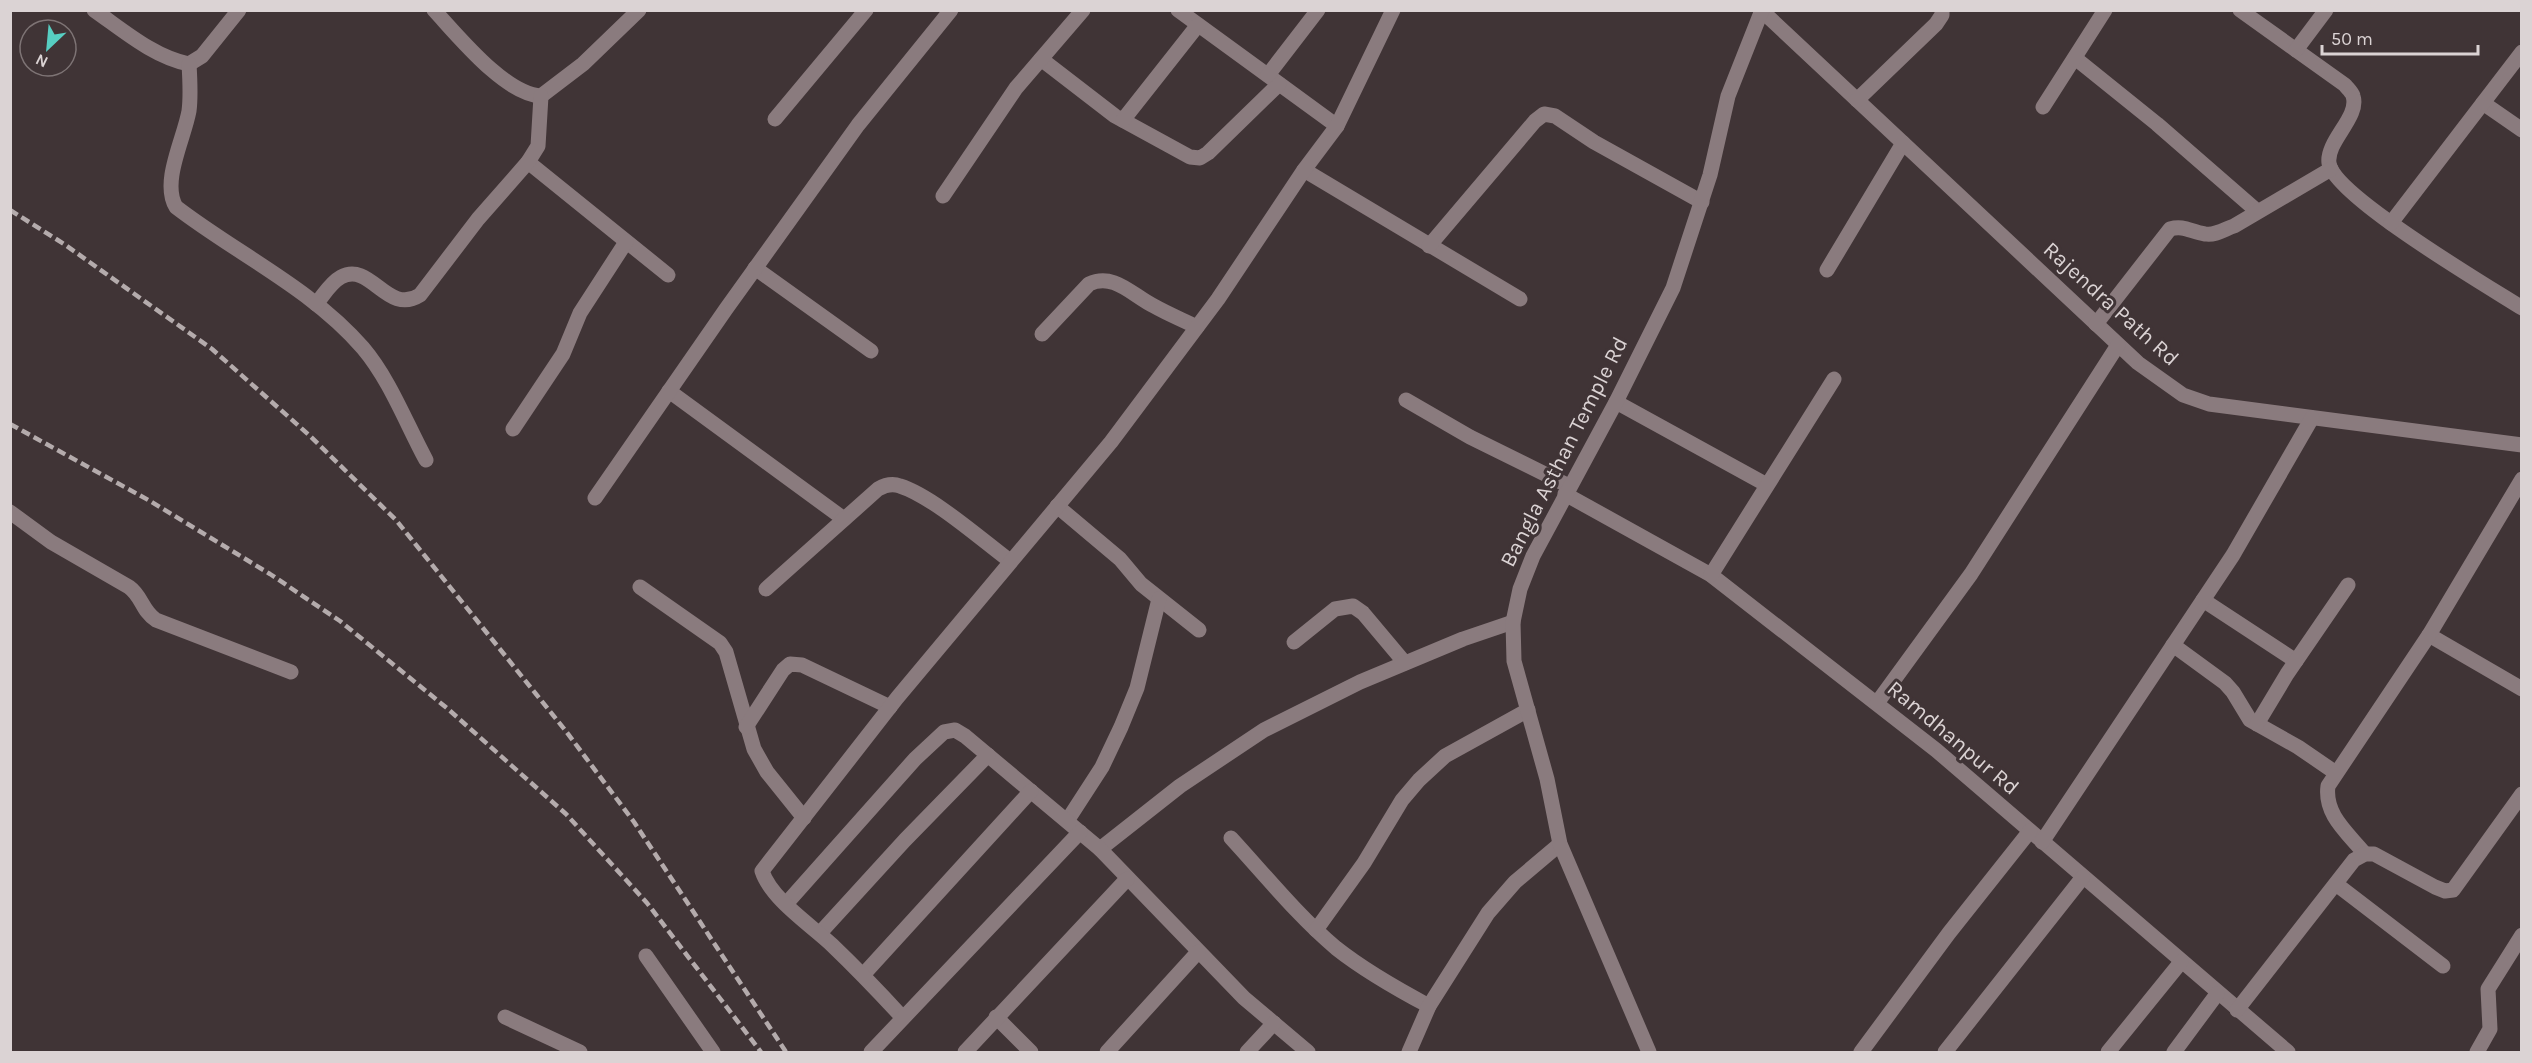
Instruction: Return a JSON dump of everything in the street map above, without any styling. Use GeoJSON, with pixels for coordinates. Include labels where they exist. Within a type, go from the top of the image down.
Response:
{"type":"FeatureCollection","features":[{"type":"Feature","properties":{"kind":"street"},"geometry":{"type":"LineString","coordinates":[[94,10],[114,16],[155,52],[174,61],[189,64],[202,56],[239,10]]}},
{"type":"Feature","properties":{"kind":"street"},"geometry":{"type":"LineString","coordinates":[[434,10],[506,82],[529,95],[542,96],[583,64],[639,10]]}},
{"type":"Feature","properties":{"kind":"street"},"geometry":{"type":"LineString","coordinates":[[775,119],[866,10]]}},
{"type":"Feature","properties":{"kind":"street"},"geometry":{"type":"LineString","coordinates":[[596,498],[755,268],[858,125],[951,10]]}},
{"type":"Feature","properties":{"kind":"street"},"geometry":{"type":"LineString","coordinates":[[942,196],[1016,88],[1083,10]]}},
{"type":"Feature","properties":{"kind":"street"},"geometry":{"type":"LineString","coordinates":[[1178,10],[1337,126]]}},
{"type":"Feature","properties":{"kind":"street"},"geometry":{"type":"LineString","coordinates":[[1041,59],[1123,120],[1179,152],[1200,158],[1208,153],[1274,80],[1318,10]]}},
{"type":"Feature","properties":{"kind":"street"},"geometry":{"type":"LineString","coordinates":[[903,1018],[820,933],[786,904],[765,881],[762,872],[890,707],[1111,442],[1197,327],[1304,170],[1337,126],[1392,10]]}},
{"type":"Feature","properties":{"kind":"street"},"geometry":{"type":"LineString","coordinates":[[1857,100],[1936,24],[1942,15],[1942,10]]}},
{"type":"Feature","properties":{"kind":"street"},"geometry":{"type":"LineString","coordinates":[[2043,107],[2105,10]]}},
{"type":"Feature","properties":{"kind":"street"},"geometry":{"type":"LineString","coordinates":[[2240,10],[2345,85],[2353,96],[2353,109],[2332,148],[2329,160],[2331,169],[2348,188],[2391,223],[2522,308]]}},
{"type":"Feature","properties":{"kind":"street"},"geometry":{"type":"LineString","coordinates":[[2296,50],[2326,10]]}},
{"type":"Feature","properties":{"kind":"street","name":"Rajendra Path Rd"},"geometry":{"type":"LineString","coordinates":[[1762,11],[2118,345],[2158,379],[2183,395],[2209,404],[2522,445]]}},
{"type":"Feature","properties":{"kind":"street","name":"Bangla Asthan Temple Rd"},"geometry":{"type":"LineString","coordinates":[[1649,1053],[1560,844],[1547,779],[1514,661],[1513,622],[1520,589],[1533,556],[1616,402],[1673,288],[1702,202],[1728,96],[1762,11]]}},
{"type":"Feature","properties":{"kind":"street"},"geometry":{"type":"LineString","coordinates":[[1123,120],[1198,25]]}},
{"type":"Feature","properties":{"kind":"street"},"geometry":{"type":"LineString","coordinates":[[2391,223],[2522,52]]}},
{"type":"Feature","properties":{"kind":"street"},"geometry":{"type":"LineString","coordinates":[[2075,58],[2157,124],[2258,212]]}},
{"type":"Feature","properties":{"kind":"street"},"geometry":{"type":"LineString","coordinates":[[189,64],[189,108],[186,128],[171,178],[170,198],[176,207],[187,215],[316,304],[364,349],[385,380],[426,459]]}},
{"type":"Feature","properties":{"kind":"street"},"geometry":{"type":"LineString","coordinates":[[316,304],[331,285],[341,277],[352,274],[363,277],[402,301],[411,301],[420,295],[478,219],[528,162],[538,146],[542,96]]}},
{"type":"Feature","properties":{"kind":"street"},"geometry":{"type":"LineString","coordinates":[[2483,103],[2522,130]]}},
{"type":"Feature","properties":{"kind":"street"},"geometry":{"type":"LineString","coordinates":[[1429,246],[1535,121],[1544,114],[1555,116],[1594,142],[1702,202]]}},
{"type":"Feature","properties":{"kind":"street"},"geometry":{"type":"LineString","coordinates":[[1827,270],[1903,143]]}},
{"type":"Feature","properties":{"kind":"street"},"geometry":{"type":"LineString","coordinates":[[528,162],[668,275]]}},
{"type":"Feature","properties":{"kind":"street"},"geometry":{"type":"LineString","coordinates":[[2096,324],[2170,229],[2180,226],[2207,235],[2217,233],[2331,169]]}},
{"type":"Feature","properties":{"kind":"street"},"geometry":{"type":"LineString","coordinates":[[1304,170],[1520,299]]}},
{"type":"Feature","properties":{"kind":"street"},"geometry":{"type":"LineString","coordinates":[[513,429],[563,354],[580,313],[626,242]]}},
{"type":"Feature","properties":{"kind":"street"},"geometry":{"type":"LineString","coordinates":[[755,268],[871,351]]}},
{"type":"Feature","properties":{"kind":"street"},"geometry":{"type":"LineString","coordinates":[[1042,334],[1089,284],[1098,280],[1107,280],[1120,285],[1150,305],[1197,327]]}},
{"type":"Feature","properties":{"kind":"street"},"geometry":{"type":"LineString","coordinates":[[1876,703],[1971,574],[2118,345]]}},
{"type":"Feature","properties":{"kind":"street"},"geometry":{"type":"LineString","coordinates":[[1711,575],[1834,379]]}},
{"type":"Feature","properties":{"kind":"street"},"geometry":{"type":"LineString","coordinates":[[669,391],[844,519]]}},
{"type":"Feature","properties":{"kind":"street","name":"Ramdhanpur Rd"},"geometry":{"type":"LineString","coordinates":[[1406,400],[1567,490],[1711,575],[1936,750],[2288,1053]]}},
{"type":"Feature","properties":{"kind":"street"},"geometry":{"type":"LineString","coordinates":[[1616,402],[1767,485]]}},
{"type":"Feature","properties":{"kind":"street"},"geometry":{"type":"LineString","coordinates":[[2042,842],[2233,555],[2312,417]]}},
{"type":"Feature","properties":{"kind":"street"},"geometry":{"type":"LineString","coordinates":[[2522,479],[2429,635],[2328,786],[2326,798],[2332,815],[2365,854],[2385,859],[2445,891],[2453,890],[2522,794]]}},
{"type":"Feature","properties":{"kind":"street"},"geometry":{"type":"LineString","coordinates":[[766,589],[878,489],[888,484],[899,486],[933,504],[1010,561]]}},
{"type":"Feature","properties":{"kind":"street"},"geometry":{"type":"LineString","coordinates":[[1057,506],[1120,559],[1141,584],[1199,630]]}},
{"type":"Feature","properties":{"kind":"street"},"geometry":{"type":"LineString","coordinates":[[10,512],[51,542],[136,592],[148,615],[156,620],[291,672]]}},
{"type":"Feature","properties":{"kind":"street"},"geometry":{"type":"LineString","coordinates":[[2257,724],[2296,661],[2348,585]]}},
{"type":"Feature","properties":{"kind":"street"},"geometry":{"type":"LineString","coordinates":[[640,587],[720,644],[726,652],[754,749],[767,772],[804,818]]}},
{"type":"Feature","properties":{"kind":"street"},"geometry":{"type":"LineString","coordinates":[[1067,821],[1102,766],[1121,728],[1137,688],[1159,599]]}},
{"type":"Feature","properties":{"kind":"street"},"geometry":{"type":"LineString","coordinates":[[2203,600],[2296,661]]}},
{"type":"Feature","properties":{"kind":"street"},"geometry":{"type":"LineString","coordinates":[[1294,642],[1335,609],[1353,606],[1363,613],[1405,663]]}},
{"type":"Feature","properties":{"kind":"street"},"geometry":{"type":"LineString","coordinates":[[1100,849],[1180,786],[1264,730],[1405,663],[1463,639],[1513,622]]}},
{"type":"Feature","properties":{"kind":"street"},"geometry":{"type":"LineString","coordinates":[[2429,635],[2522,689]]}},
{"type":"Feature","properties":{"kind":"street"},"geometry":{"type":"LineString","coordinates":[[2174,645],[2225,683],[2250,720],[2298,747],[2336,773]]}},
{"type":"Feature","properties":{"kind":"street"},"geometry":{"type":"LineString","coordinates":[[747,727],[780,675],[790,664],[802,665],[890,707]]}},
{"type":"Feature","properties":{"kind":"street"},"geometry":{"type":"LineString","coordinates":[[1316,930],[1364,863],[1402,800],[1419,780],[1445,756],[1528,710]]}},
{"type":"Feature","properties":{"kind":"street"},"geometry":{"type":"LineString","coordinates":[[786,904],[915,759],[944,732],[955,730],[1100,849],[1244,998],[1308,1053]]}},
{"type":"Feature","properties":{"kind":"street"},"geometry":{"type":"LineString","coordinates":[[820,933],[904,840],[988,755]]}},
{"type":"Feature","properties":{"kind":"street"},"geometry":{"type":"LineString","coordinates":[[863,975],[1031,791]]}},
{"type":"Feature","properties":{"kind":"street"},"geometry":{"type":"LineString","coordinates":[[1861,1053],[1949,933],[2030,831]]}},
{"type":"Feature","properties":{"kind":"street"},"geometry":{"type":"LineString","coordinates":[[871,1053],[1080,832]]}},
{"type":"Feature","properties":{"kind":"street"},"geometry":{"type":"LineString","coordinates":[[1231,838],[1316,930],[1381,980],[1429,1006]]}},
{"type":"Feature","properties":{"kind":"street"},"geometry":{"type":"LineString","coordinates":[[1409,1053],[1429,1006],[1488,913],[1515,882],[1560,844]]}},
{"type":"Feature","properties":{"kind":"street"},"geometry":{"type":"LineString","coordinates":[[2237,1010],[2354,860],[2365,854]]}},
{"type":"Feature","properties":{"kind":"street"},"geometry":{"type":"LineString","coordinates":[[1945,1053],[2083,877]]}},
{"type":"Feature","properties":{"kind":"street"},"geometry":{"type":"LineString","coordinates":[[965,1053],[996,1017],[1127,879]]}},
{"type":"Feature","properties":{"kind":"street"},"geometry":{"type":"LineString","coordinates":[[2336,884],[2443,966]]}},
{"type":"Feature","properties":{"kind":"street"},"geometry":{"type":"LineString","coordinates":[[2477,1053],[2490,1029],[2488,989],[2522,935]]}},
{"type":"Feature","properties":{"kind":"street"},"geometry":{"type":"LineString","coordinates":[[1107,1053],[1198,952]]}},
{"type":"Feature","properties":{"kind":"street"},"geometry":{"type":"LineString","coordinates":[[646,956],[713,1053]]}},
{"type":"Feature","properties":{"kind":"street"},"geometry":{"type":"LineString","coordinates":[[2108,1053],[2181,962]]}},
{"type":"Feature","properties":{"kind":"street"},"geometry":{"type":"LineString","coordinates":[[2174,1053],[2217,994]]}},
{"type":"Feature","properties":{"kind":"street"},"geometry":{"type":"LineString","coordinates":[[505,1017],[580,1053]]}},
{"type":"Feature","properties":{"kind":"street"},"geometry":{"type":"LineString","coordinates":[[996,1017],[1030,1053]]}},
{"type":"Feature","properties":{"kind":"street"},"geometry":{"type":"LineString","coordinates":[[1246,1053],[1274,1023]]}},
{"type":"Feature","properties":{"kind":"railway"},"geometry":{"type":"LineString","coordinates":[[10,210],[64,244],[212,349],[309,435],[396,520],[565,730],[634,822],[786,1052]]}},
{"type":"Feature","properties":{"kind":"railway"},"geometry":{"type":"LineString","coordinates":[[10,424],[150,501],[270,574],[340,621],[448,709],[566,814],[647,903],[761,1052]]}}]}
